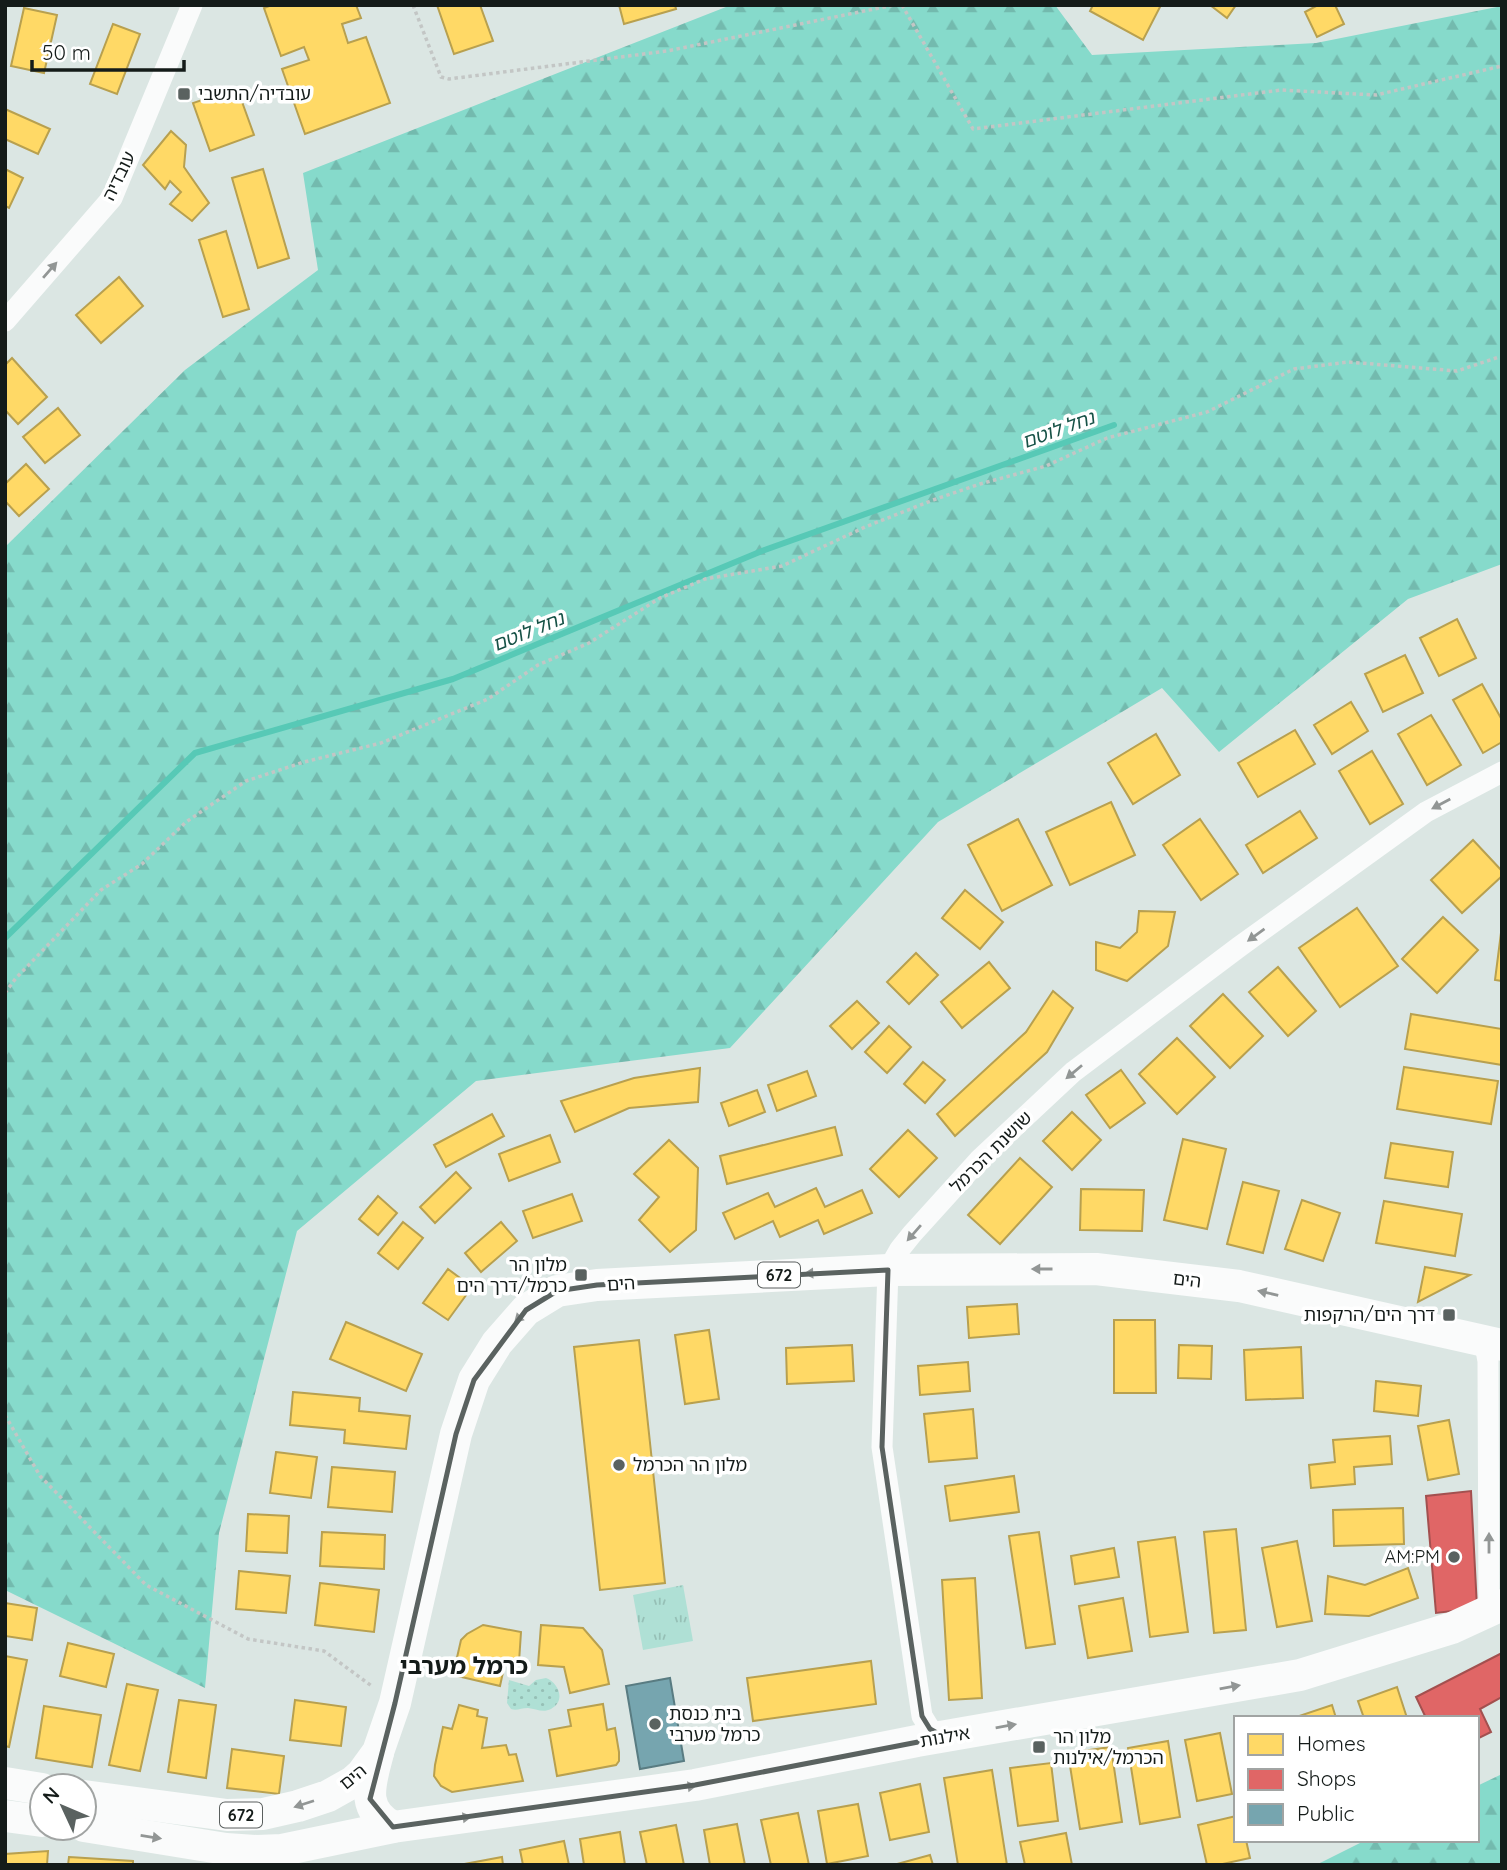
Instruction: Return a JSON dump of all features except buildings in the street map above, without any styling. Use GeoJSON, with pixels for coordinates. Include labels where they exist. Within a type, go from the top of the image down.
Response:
{"type":"FeatureCollection","features":[{"type":"Feature","properties":{"kind":"main road","name":"הים"},"geometry":{"type":"LineString","coordinates":[[98,1798],[227,1815],[263,1814],[328,1796],[362,1774],[378,1752],[395,1703],[456,1434],[474,1380],[497,1343],[526,1310],[557,1291],[597,1285],[888,1269],[1096,1269],[1239,1286],[1491,1343]]}},
{"type":"Feature","properties":{"kind":"main road","name":"אילנות"},"geometry":{"type":"LineString","coordinates":[[393,1828],[695,1785],[944,1737],[1300,1675],[1452,1628],[1495,1608]]}},
{"type":"Feature","properties":{"kind":"main road"},"geometry":{"type":"LineString","coordinates":[[378,1752],[370,1783],[370,1799],[378,1816],[393,1828]]}},
{"type":"Feature","properties":{"kind":"main road"},"geometry":{"type":"LineString","coordinates":[[5,1783],[28,1787]]}},
{"type":"Feature","properties":{"kind":"main road"},"geometry":{"type":"LineString","coordinates":[[5,1816],[28,1819]]}},
{"type":"Feature","properties":{"kind":"main road","name":"672"},"geometry":{"type":"LineString","coordinates":[[98,1828],[226,1849],[257,1851],[282,1850],[393,1828]]}},
{"type":"Feature","properties":{"kind":"street","name":"עובדיה"},"geometry":{"type":"LineString","coordinates":[[5,321],[112,198],[192,5]]}},
{"type":"Feature","properties":{"kind":"street","name":"שושנת הכרמל"},"geometry":{"type":"LineString","coordinates":[[888,1269],[912,1234],[979,1160],[1073,1072],[1239,947],[1426,812],[1502,772]]}},
{"type":"Feature","properties":{"kind":"street"},"geometry":{"type":"LineString","coordinates":[[888,1269],[882,1447],[922,1716],[930,1729],[944,1737]]}},
{"type":"Feature","properties":{"kind":"street"},"geometry":{"type":"LineString","coordinates":[[1491,1343],[1486,1350],[1495,1608]]}},
{"type":"Feature","properties":{"kind":"street"},"geometry":{"type":"LineString","coordinates":[[290,1865],[304,1850],[318,1842]]}},
{"type":"Feature","properties":{"kind":"street"},"geometry":{"type":"LineString","coordinates":[[226,1849],[257,1865]]}},
{"type":"Feature","properties":{"kind":"path"},"geometry":{"type":"LineString","coordinates":[[413,5],[441,76],[449,79],[667,51],[894,5]]}},
{"type":"Feature","properties":{"kind":"path"},"geometry":{"type":"LineString","coordinates":[[902,5],[973,129],[1281,90],[1376,95],[1502,65]]}},
{"type":"Feature","properties":{"kind":"path"},"geometry":{"type":"LineString","coordinates":[[5,993],[16,978],[101,890],[142,864],[186,822],[246,781],[304,761],[381,743],[488,699],[538,665],[589,643],[660,598],[705,579],[782,566],[865,527],[933,500],[1046,466],[1107,438],[1207,411],[1294,369],[1348,362],[1457,371],[1502,356]]}},
{"type":"Feature","properties":{"kind":"path"},"geometry":{"type":"LineString","coordinates":[[5,1415],[40,1476],[146,1585],[248,1639],[324,1651],[395,1703]]}},
{"type":"Feature","properties":{"kind":"highlighted area"},"geometry":{"type":"Polygon","coordinates":[[[888,1270],[882,1447],[922,1716],[930,1729],[944,1737],[695,1785],[393,1827],[370,1799],[395,1703],[456,1434],[474,1380],[526,1310],[557,1291],[597,1285],[888,1270]]]}},
{"type":"Feature","properties":{"kind":"green space"},"geometry":{"type":"Polygon","coordinates":[[[731,5],[1055,5],[1092,55],[1316,43],[1502,6],[1502,564],[1408,599],[1219,752],[1162,688],[938,822],[730,1048],[476,1081],[297,1231],[219,1533],[205,1688],[5,1590],[5,547],[185,370],[318,270],[303,173],[731,5]]]}},
{"type":"Feature","properties":{"kind":"green space"},"geometry":{"type":"Polygon","coordinates":[[[683,1585],[693,1641],[643,1650],[633,1595],[683,1585]]]}},
{"type":"Feature","properties":{"kind":"green space"},"geometry":{"type":"Polygon","coordinates":[[[509,1680],[529,1686],[536,1680],[551,1680],[559,1692],[556,1706],[545,1711],[511,1709],[507,1703],[509,1680]]]}},
{"type":"Feature","properties":{"kind":"green space"},"geometry":{"type":"Polygon","coordinates":[[[1502,1774],[1502,1865],[1316,1865],[1362,1842],[1479,1842],[1479,1785],[1502,1774]]]}},
{"type":"Feature","properties":{"kind":"waterway","name":"נחל לוטם"},"geometry":{"type":"LineString","coordinates":[[5,938],[195,753],[453,679],[762,551],[1114,425]]}},
{"type":"Feature","properties":{"kind":"place","name":"עובדיה/התשבי"},"geometry":{"type":"Point","coordinates":[184,94]}},
{"type":"Feature","properties":{"kind":"place","name":"מלון הר כרמל/דרך הים"},"geometry":{"type":"Point","coordinates":[581,1275]}},
{"type":"Feature","properties":{"kind":"place","name":"דרך הים/הרקפות"},"geometry":{"type":"Point","coordinates":[1449,1315]}},
{"type":"Feature","properties":{"kind":"place","name":"מלון הר הכרמל"},"geometry":{"type":"Point","coordinates":[619,1465]}},
{"type":"Feature","properties":{"kind":"place","name":"AM:PM"},"geometry":{"type":"Point","coordinates":[1454,1557]}},
{"type":"Feature","properties":{"kind":"place","name":"בית כנסת כרמל מערבי"},"geometry":{"type":"Point","coordinates":[655,1724]}},
{"type":"Feature","properties":{"kind":"place","name":"מלון הר הכרמל/אילנות"},"geometry":{"type":"Point","coordinates":[1039,1747]}},
{"type":"Feature","properties":{"kind":"district","name":"כרמל מערבי"},"geometry":{"type":"Point","coordinates":[464,1666]}}]}
